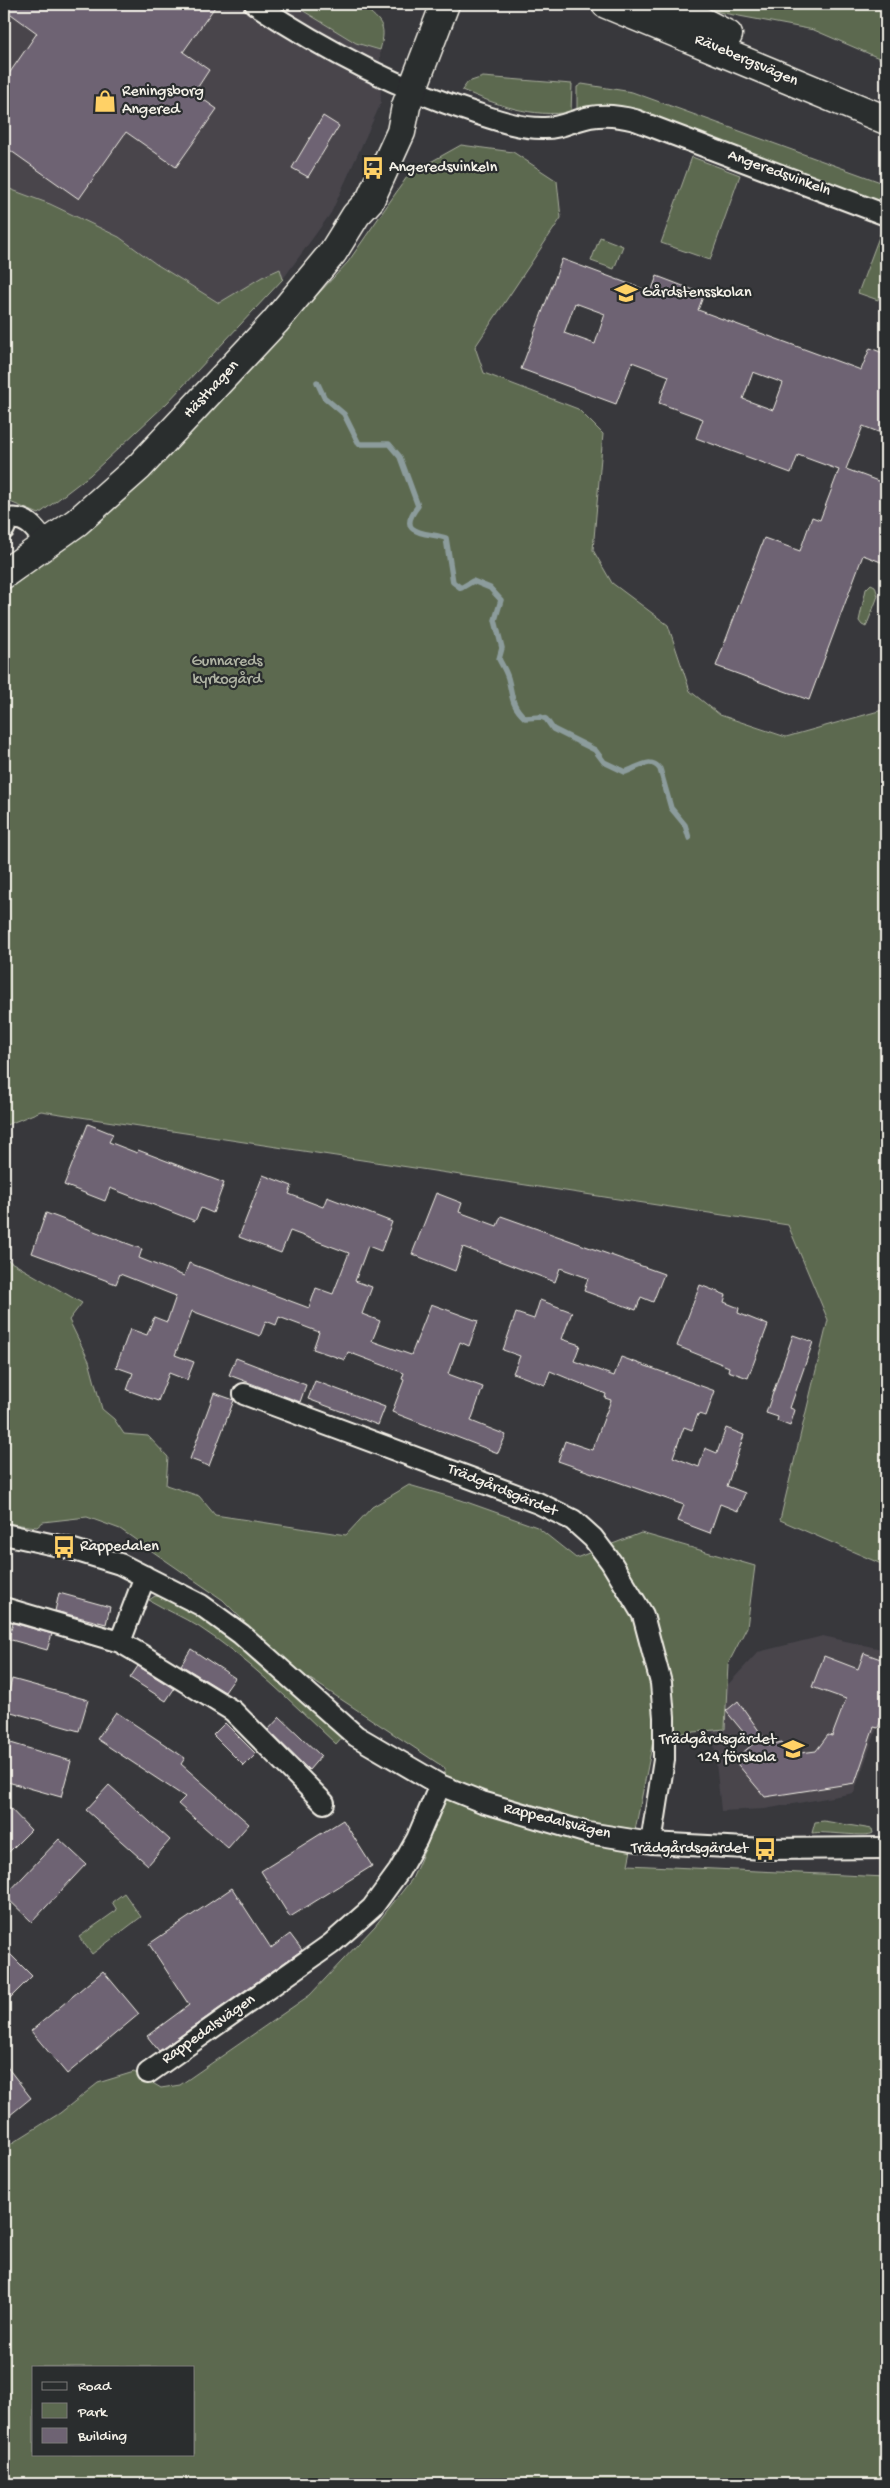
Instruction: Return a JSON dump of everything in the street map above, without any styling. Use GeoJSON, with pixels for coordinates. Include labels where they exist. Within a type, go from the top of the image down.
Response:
{"type":"FeatureCollection","features":[{"type":"Feature","properties":{"kind":"street","name":"Angeredsvinkeln"},"geometry":{"type":"LineString","coordinates":[[255,4],[330,51],[373,74],[409,98],[451,105],[507,123],[542,128],[567,125],[590,117],[614,115],[886,215]]}},
{"type":"Feature","properties":{"kind":"street","name":"Hästhagen"},"geometry":{"type":"LineString","coordinates":[[4,574],[102,502],[175,430],[307,285],[333,252],[356,215],[359,196],[390,128],[409,98],[445,4]]}},
{"type":"Feature","properties":{"kind":"street","name":"Rävebergsvägen"},"geometry":{"type":"LineString","coordinates":[[606,4],[886,120]]}},
{"type":"Feature","properties":{"kind":"street","name":"Rävebergsvägen"},"geometry":{"type":"LineString","coordinates":[[668,4],[806,74],[886,107]]}},
{"type":"Feature","properties":{"kind":"street"},"geometry":{"type":"LineString","coordinates":[[4,529],[8,519],[16,517],[29,522],[46,544]]}},
{"type":"Feature","properties":{"kind":"street","name":"Trädgårdsgärdet"},"geometry":{"type":"LineString","coordinates":[[244,1394],[538,1503],[573,1520],[594,1538],[643,1615],[661,1683],[664,1717],[664,1760],[651,1843]]}},
{"type":"Feature","properties":{"kind":"street","name":"Rappedalsvägen"},"geometry":{"type":"LineString","coordinates":[[4,1534],[64,1547],[120,1564],[201,1605],[241,1634],[356,1736],[440,1785],[482,1802],[588,1833],[651,1843],[756,1849],[886,1848]]}},
{"type":"Feature","properties":{"kind":"street"},"geometry":{"type":"LineString","coordinates":[[120,1642],[144,1576]]}},
{"type":"Feature","properties":{"kind":"street"},"geometry":{"type":"LineString","coordinates":[[4,1608],[120,1642],[233,1711],[324,1803]]}},
{"type":"Feature","properties":{"kind":"street","name":"Rappedalsvägen"},"geometry":{"type":"LineString","coordinates":[[148,2073],[331,1944],[372,1908],[400,1871],[417,1839],[440,1785]]}},
{"type":"Feature","properties":{"kind":"shaded area"},"geometry":{"type":"Polygon","coordinates":[[[4,4],[292,4],[356,43],[380,50],[381,103],[331,213],[283,279],[280,269],[262,277],[219,303],[156,264],[119,237],[50,204],[4,187],[4,4]]]}},
{"type":"Feature","properties":{"kind":"shaded area","name":"Trädgårdsgärdet 124 förskola"},"geometry":{"type":"Polygon","coordinates":[[[823,1636],[886,1650],[886,1703],[854,1793],[765,1809],[721,1811],[710,1704],[758,1652],[823,1636]]]}},
{"type":"Feature","properties":{"kind":"green space"},"geometry":{"type":"Polygon","coordinates":[[[292,4],[360,4],[380,23],[383,34],[380,50],[356,43],[292,4]]]}},
{"type":"Feature","properties":{"kind":"green space"},"geometry":{"type":"Polygon","coordinates":[[[691,4],[886,4],[886,61],[814,30],[723,13],[691,4]]]}},
{"type":"Feature","properties":{"kind":"green space"},"geometry":{"type":"Polygon","coordinates":[[[483,77],[572,84],[571,112],[529,112],[488,101],[462,90],[468,82],[483,77]]]}},
{"type":"Feature","properties":{"kind":"green space"},"geometry":{"type":"Polygon","coordinates":[[[582,84],[632,92],[886,184],[886,205],[593,107],[577,110],[577,87],[582,84]]]}},
{"type":"Feature","properties":{"kind":"green space","name":"Gunnareds kyrkogård"},"geometry":{"type":"Polygon","coordinates":[[[461,145],[513,152],[557,181],[561,218],[475,347],[484,373],[578,409],[603,434],[593,550],[612,583],[668,625],[690,691],[720,715],[786,737],[886,709],[886,1566],[780,1520],[828,1320],[788,1225],[41,1111],[4,1126],[4,593],[82,533],[219,400],[348,262],[409,174],[461,145]]]}},
{"type":"Feature","properties":{"kind":"green space"},"geometry":{"type":"Polygon","coordinates":[[[692,157],[740,175],[710,260],[661,243],[692,157]]]}},
{"type":"Feature","properties":{"kind":"green space"},"geometry":{"type":"Polygon","coordinates":[[[4,187],[50,204],[119,237],[156,264],[219,303],[262,277],[280,269],[283,279],[167,403],[90,475],[39,514],[10,502],[4,495],[4,187]]]}},
{"type":"Feature","properties":{"kind":"green space"},"geometry":{"type":"Polygon","coordinates":[[[882,229],[886,231],[886,298],[879,296],[878,300],[858,293],[882,229]]]}},
{"type":"Feature","properties":{"kind":"green space"},"geometry":{"type":"Polygon","coordinates":[[[600,237],[623,246],[614,269],[591,261],[600,237]]]}},
{"type":"Feature","properties":{"kind":"green space"},"geometry":{"type":"Polygon","coordinates":[[[871,584],[875,586],[878,596],[866,627],[859,621],[866,589],[871,584]]]}},
{"type":"Feature","properties":{"kind":"green space"},"geometry":{"type":"Polygon","coordinates":[[[4,1258],[82,1303],[69,1320],[89,1361],[102,1409],[114,1419],[124,1434],[148,1436],[168,1457],[166,1485],[199,1496],[215,1515],[346,1535],[372,1507],[409,1485],[461,1500],[537,1527],[576,1558],[641,1533],[755,1566],[747,1627],[728,1664],[725,1729],[654,1736],[628,1865],[886,1877],[886,2484],[4,2484],[4,2148],[60,2113],[98,2083],[134,2072],[161,2088],[180,2085],[310,1995],[375,1926],[412,1879],[442,1810],[445,1768],[283,1661],[223,1600],[120,1529],[87,1517],[43,1522],[37,1527],[4,1523],[4,1258]]]}},
{"type":"Feature","properties":{"kind":"green space"},"geometry":{"type":"Polygon","coordinates":[[[155,1596],[173,1601],[223,1633],[279,1679],[343,1736],[336,1744],[236,1653],[199,1627],[149,1600],[155,1596]]]}},
{"type":"Feature","properties":{"kind":"green space"},"geometry":{"type":"Polygon","coordinates":[[[824,1821],[872,1829],[873,1833],[863,1835],[812,1833],[815,1822],[824,1821]]]}},
{"type":"Feature","properties":{"kind":"green space"},"geometry":{"type":"Polygon","coordinates":[[[124,1893],[141,1917],[92,1954],[79,1937],[117,1910],[112,1902],[124,1893]]]}},
{"type":"Feature","properties":{"kind":"building","name":"Reningsborg Angered"},"geometry":{"type":"Polygon","coordinates":[[[4,4],[217,4],[183,52],[209,70],[194,93],[217,109],[176,167],[126,132],[79,199],[4,146],[4,81],[37,33],[4,9],[4,4]]]}},
{"type":"Feature","properties":{"kind":"building"},"geometry":{"type":"Polygon","coordinates":[[[323,116],[339,126],[308,177],[292,168],[323,116]]]}},
{"type":"Feature","properties":{"kind":"building"},"geometry":{"type":"Polygon","coordinates":[[[562,259],[651,292],[657,276],[704,294],[698,310],[861,370],[870,348],[886,354],[886,435],[863,426],[846,469],[886,484],[886,564],[863,555],[809,700],[716,666],[764,538],[800,551],[812,517],[820,520],[839,470],[798,455],[791,473],[696,438],[703,419],[659,403],[669,376],[632,362],[616,404],[521,369],[562,259]],[[575,303],[564,333],[595,344],[605,314],[575,303]],[[753,372],[743,399],[773,410],[783,383],[753,372]]]}},
{"type":"Feature","properties":{"kind":"building"},"geometry":{"type":"Polygon","coordinates":[[[88,1124],[113,1134],[109,1142],[137,1153],[138,1150],[224,1183],[213,1213],[201,1208],[195,1221],[110,1188],[105,1201],[64,1185],[88,1124]]]}},
{"type":"Feature","properties":{"kind":"building"},"geometry":{"type":"Polygon","coordinates":[[[263,1175],[292,1186],[289,1194],[323,1207],[327,1197],[392,1222],[381,1251],[368,1246],[355,1281],[372,1287],[362,1314],[380,1321],[372,1341],[411,1355],[431,1304],[478,1321],[469,1346],[460,1342],[448,1374],[483,1387],[471,1421],[506,1435],[498,1453],[392,1412],[404,1380],[402,1379],[404,1373],[348,1352],[345,1360],[313,1349],[319,1332],[279,1317],[276,1325],[266,1321],[260,1336],[192,1311],[175,1355],[194,1362],[187,1380],[169,1373],[158,1401],[127,1390],[133,1373],[116,1367],[130,1329],[147,1335],[154,1317],[167,1322],[176,1296],[120,1274],[116,1284],[32,1253],[46,1213],[142,1249],[139,1258],[184,1276],[189,1263],[309,1308],[316,1288],[333,1294],[349,1253],[290,1231],[281,1253],[239,1237],[263,1175]]]}},
{"type":"Feature","properties":{"kind":"building"},"geometry":{"type":"Polygon","coordinates":[[[436,1193],[462,1203],[459,1212],[497,1226],[501,1216],[664,1274],[653,1302],[641,1297],[636,1310],[584,1291],[588,1278],[560,1268],[555,1282],[463,1247],[455,1271],[412,1254],[436,1193]]]}},
{"type":"Feature","properties":{"kind":"building"},"geometry":{"type":"Polygon","coordinates":[[[700,1285],[726,1295],[724,1302],[739,1308],[738,1313],[768,1325],[748,1378],[728,1371],[729,1367],[677,1346],[700,1285]]]}},
{"type":"Feature","properties":{"kind":"building"},"geometry":{"type":"Polygon","coordinates":[[[540,1300],[572,1312],[562,1339],[580,1345],[574,1361],[614,1376],[621,1357],[715,1391],[706,1416],[698,1414],[692,1430],[684,1427],[673,1457],[699,1467],[705,1448],[717,1453],[726,1428],[744,1435],[727,1486],[745,1493],[738,1511],[720,1504],[710,1533],[678,1521],[684,1505],[558,1461],[565,1441],[592,1450],[611,1400],[605,1398],[606,1394],[550,1371],[545,1385],[513,1373],[520,1356],[503,1350],[516,1313],[534,1319],[540,1300]]]}},
{"type":"Feature","properties":{"kind":"building"},"geometry":{"type":"Polygon","coordinates":[[[793,1335],[813,1342],[790,1408],[795,1410],[790,1426],[777,1421],[778,1417],[766,1413],[793,1335]]]}},
{"type":"Feature","properties":{"kind":"building"},"geometry":{"type":"Polygon","coordinates":[[[236,1358],[306,1385],[300,1402],[229,1375],[236,1358]]]}},
{"type":"Feature","properties":{"kind":"building"},"geometry":{"type":"Polygon","coordinates":[[[315,1381],[385,1407],[378,1425],[308,1399],[315,1381]]]}},
{"type":"Feature","properties":{"kind":"building"},"geometry":{"type":"Polygon","coordinates":[[[214,1393],[234,1400],[209,1466],[190,1459],[214,1393]]]}},
{"type":"Feature","properties":{"kind":"building"},"geometry":{"type":"Polygon","coordinates":[[[59,1593],[110,1607],[106,1624],[55,1611],[59,1593]]]}},
{"type":"Feature","properties":{"kind":"building"},"geometry":{"type":"Polygon","coordinates":[[[13,1623],[52,1634],[47,1650],[8,1639],[13,1623]]]}},
{"type":"Feature","properties":{"kind":"building"},"geometry":{"type":"Polygon","coordinates":[[[191,1649],[235,1678],[225,1692],[181,1665],[191,1649]]]}},
{"type":"Feature","properties":{"kind":"building"},"geometry":{"type":"Polygon","coordinates":[[[864,1653],[886,1661],[886,1706],[878,1728],[874,1727],[855,1783],[765,1797],[734,1760],[753,1744],[726,1711],[738,1701],[769,1745],[782,1742],[785,1755],[816,1751],[828,1735],[832,1736],[846,1699],[812,1687],[824,1656],[858,1669],[864,1653]]]}},
{"type":"Feature","properties":{"kind":"building"},"geometry":{"type":"Polygon","coordinates":[[[138,1666],[174,1689],[166,1701],[130,1678],[138,1666]]]}},
{"type":"Feature","properties":{"kind":"building"},"geometry":{"type":"Polygon","coordinates":[[[12,1679],[88,1700],[79,1731],[4,1710],[12,1679]]]}},
{"type":"Feature","properties":{"kind":"building"},"geometry":{"type":"Polygon","coordinates":[[[116,1712],[185,1758],[181,1764],[249,1824],[228,1848],[178,1804],[185,1797],[97,1739],[116,1712]]]}},
{"type":"Feature","properties":{"kind":"building"},"geometry":{"type":"Polygon","coordinates":[[[280,1717],[321,1756],[309,1770],[268,1730],[280,1717]]]}},
{"type":"Feature","properties":{"kind":"building"},"geometry":{"type":"Polygon","coordinates":[[[225,1723],[256,1754],[244,1766],[213,1735],[225,1723]]]}},
{"type":"Feature","properties":{"kind":"building"},"geometry":{"type":"Polygon","coordinates":[[[4,1741],[71,1761],[61,1797],[4,1781],[4,1741]]]}},
{"type":"Feature","properties":{"kind":"building"},"geometry":{"type":"Polygon","coordinates":[[[109,1785],[170,1840],[148,1865],[86,1810],[109,1785]]]}},
{"type":"Feature","properties":{"kind":"building"},"geometry":{"type":"Polygon","coordinates":[[[4,1802],[31,1830],[4,1857],[4,1802]]]}},
{"type":"Feature","properties":{"kind":"building"},"geometry":{"type":"Polygon","coordinates":[[[343,1820],[372,1866],[290,1917],[261,1871],[343,1820]]]}},
{"type":"Feature","properties":{"kind":"building"},"geometry":{"type":"Polygon","coordinates":[[[59,1839],[86,1864],[32,1922],[5,1896],[59,1839]]]}},
{"type":"Feature","properties":{"kind":"building"},"geometry":{"type":"Polygon","coordinates":[[[232,1888],[271,1948],[290,1934],[302,1950],[159,2051],[147,2036],[189,2005],[149,1944],[232,1888]]]}},
{"type":"Feature","properties":{"kind":"building"},"geometry":{"type":"Polygon","coordinates":[[[4,1948],[32,1976],[4,2004],[4,1948]]]}},
{"type":"Feature","properties":{"kind":"building"},"geometry":{"type":"Polygon","coordinates":[[[103,1971],[139,2014],[67,2074],[31,2031],[103,1971]]]}},
{"type":"Feature","properties":{"kind":"building"},"geometry":{"type":"Polygon","coordinates":[[[4,2063],[31,2098],[4,2120],[4,2063]]]}},
{"type":"Feature","properties":{"kind":"waterway"},"geometry":{"type":"LineString","coordinates":[[317,382],[324,397],[344,414],[359,444],[389,444],[400,457],[418,506],[410,523],[412,528],[416,531],[446,538],[453,582],[461,588],[473,581],[490,588],[501,600],[495,620],[502,648],[499,659],[507,675],[514,704],[520,713],[525,718],[541,717],[546,719],[553,729],[595,750],[604,762],[625,772],[648,763],[656,765],[660,769],[671,808],[685,825],[689,838]]}},
{"type":"Feature","properties":{"kind":"place","name":"Reningsborg Angered"},"geometry":{"type":"Point","coordinates":[105,101]}},
{"type":"Feature","properties":{"kind":"place","name":"Angeredsvinkeln"},"geometry":{"type":"Point","coordinates":[373,168]}},
{"type":"Feature","properties":{"kind":"place","name":"Gårdstensskolan"},"geometry":{"type":"Point","coordinates":[626,293]}},
{"type":"Feature","properties":{"kind":"place","name":"Rappedalen"},"geometry":{"type":"Point","coordinates":[64,1547]}},
{"type":"Feature","properties":{"kind":"place","name":"Trädgårdsgärdet 124 förskola"},"geometry":{"type":"Point","coordinates":[793,1749]}},
{"type":"Feature","properties":{"kind":"place","name":"Trädgårdsgärdet"},"geometry":{"type":"Point","coordinates":[765,1849]}}]}
